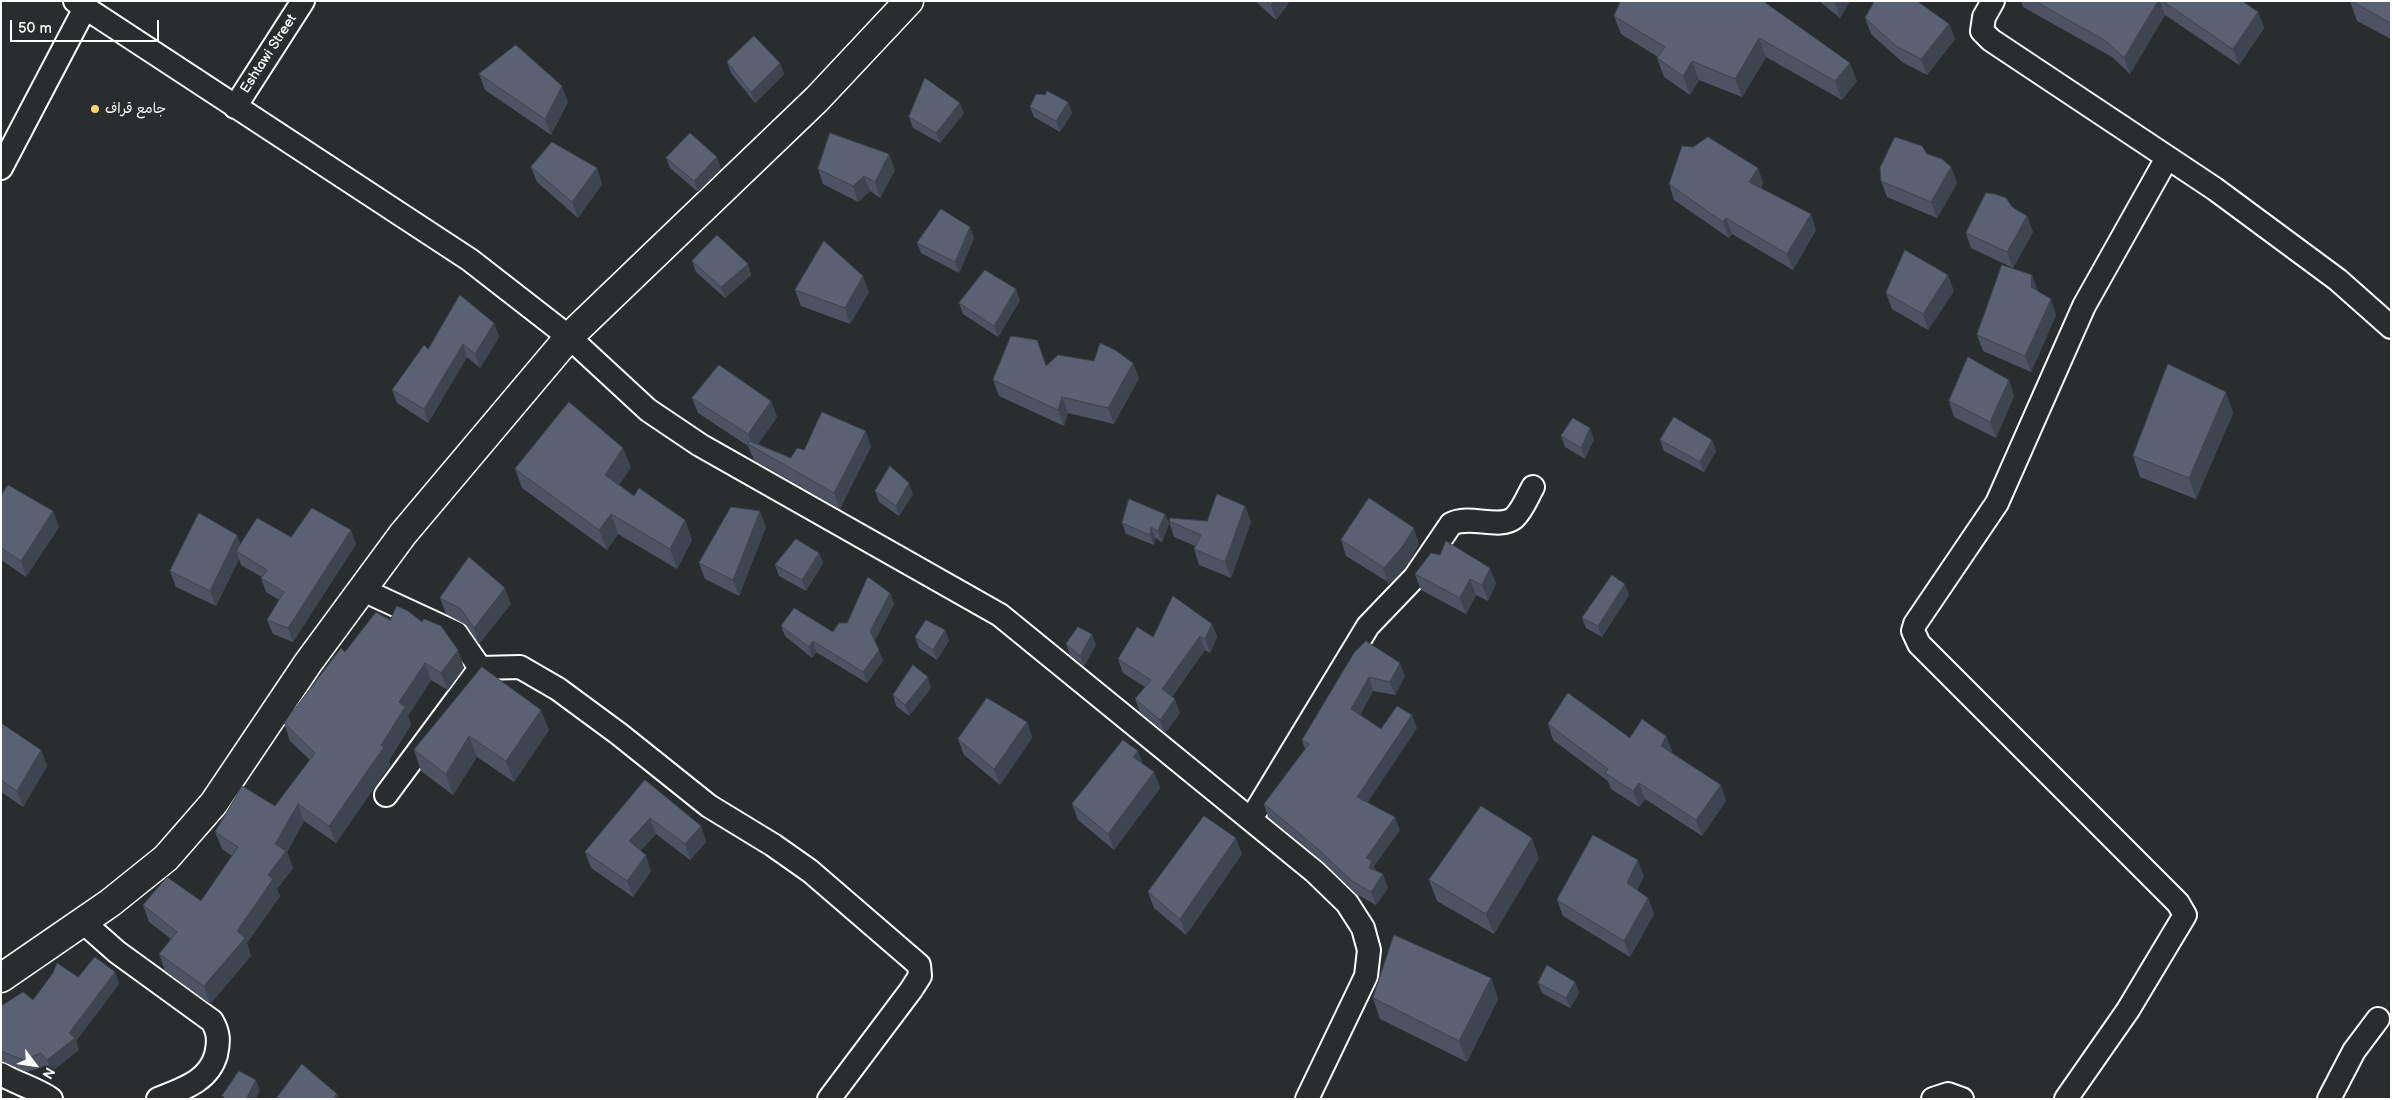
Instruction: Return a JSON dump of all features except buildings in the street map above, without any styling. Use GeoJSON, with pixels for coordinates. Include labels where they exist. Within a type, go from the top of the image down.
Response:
{"type":"FeatureCollection","features":[{"type":"Feature","properties":{"kind":"street","name":"Eshtawi Street"},"geometry":{"type":"LineString","coordinates":[[235,106],[303,1]]}},
{"type":"Feature","properties":{"kind":"street"},"geometry":{"type":"LineString","coordinates":[[1,978],[83,922],[166,858],[214,803],[333,627],[363,590],[403,534],[569,337],[817,99],[909,1]]}},
{"type":"Feature","properties":{"kind":"street"},"geometry":{"type":"LineString","coordinates":[[1993,1],[1984,17],[1982,31],[1991,40],[2215,189],[2338,280],[2391,327]]}},
{"type":"Feature","properties":{"kind":"street"},"geometry":{"type":"LineString","coordinates":[[1,168],[80,4],[470,260],[569,337],[648,410],[700,445],[1000,615],[1251,819],[1315,872],[1347,902],[1363,928],[1369,950],[1366,976],[1307,1099]]}},
{"type":"Feature","properties":{"kind":"street"},"geometry":{"type":"LineString","coordinates":[[2066,1099],[2128,1010],[2185,915],[2178,903],[1919,644],[1913,631],[1915,624],[1997,503],[2084,306],[2167,158]]}},
{"type":"Feature","properties":{"kind":"street"},"geometry":{"type":"LineString","coordinates":[[1251,819],[1368,626],[1415,577],[1452,524],[1460,519],[1507,521],[1515,517],[1533,487]]}},
{"type":"Feature","properties":{"kind":"street"},"geometry":{"type":"LineString","coordinates":[[363,590],[456,633],[480,668]]}},
{"type":"Feature","properties":{"kind":"street"},"geometry":{"type":"LineString","coordinates":[[480,668],[520,666],[558,689],[619,734],[709,806],[773,845],[810,871],[919,965],[920,976],[911,990],[829,1099]]}},
{"type":"Feature","properties":{"kind":"street"},"geometry":{"type":"LineString","coordinates":[[386,795],[480,668]]}},
{"type":"Feature","properties":{"kind":"street"},"geometry":{"type":"LineString","coordinates":[[83,922],[117,952],[212,1021],[219,1033],[218,1047],[208,1071],[194,1084],[158,1099]]}},
{"type":"Feature","properties":{"kind":"street"},"geometry":{"type":"LineString","coordinates":[[2330,1099],[2354,1052],[2378,1019]]}},
{"type":"Feature","properties":{"kind":"street"},"geometry":{"type":"LineString","coordinates":[[1,1074],[16,1084],[44,1094],[51,1099]]}},
{"type":"Feature","properties":{"kind":"street"},"geometry":{"type":"LineString","coordinates":[[1933,1099],[1948,1094],[1962,1099]]}},
{"type":"Feature","properties":{"kind":"place","name":"جامع قراف"},"geometry":{"type":"Point","coordinates":[95,109]}}]}
